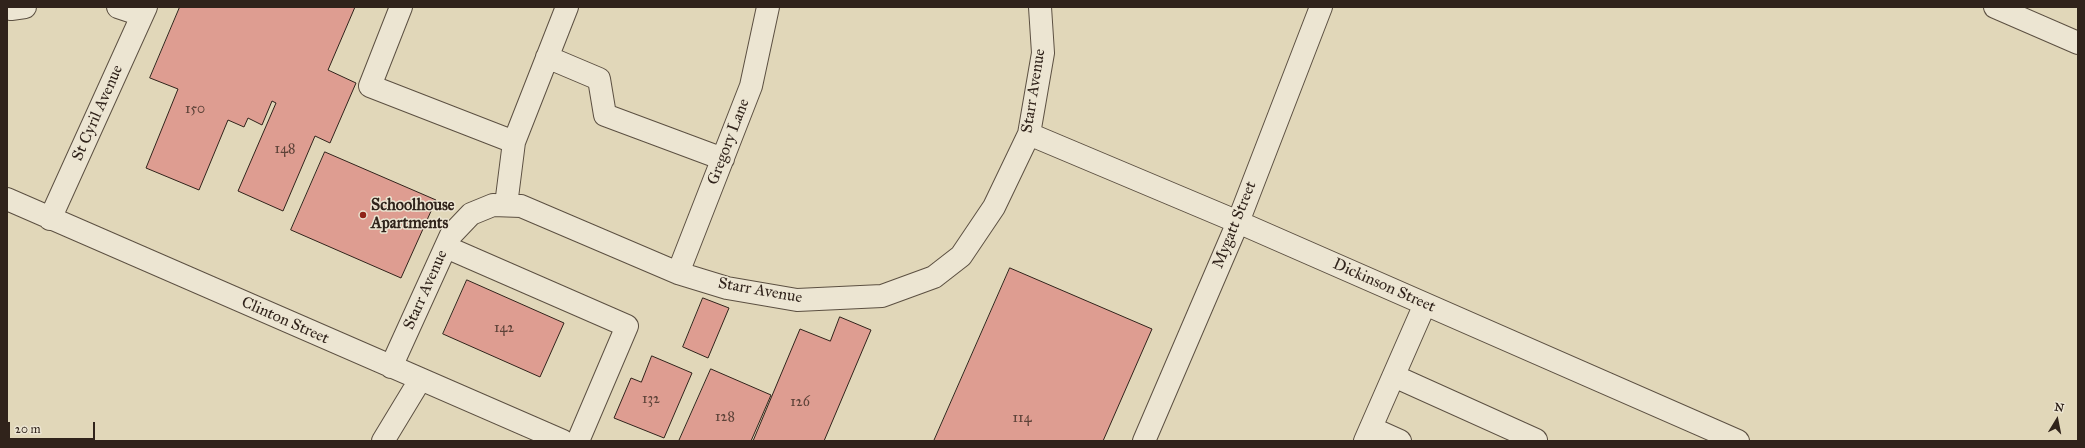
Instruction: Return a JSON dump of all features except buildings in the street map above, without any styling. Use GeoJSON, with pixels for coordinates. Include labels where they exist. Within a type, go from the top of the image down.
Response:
{"type":"FeatureCollection","features":[{"type":"Feature","properties":{"kind":"street"},"geometry":{"type":"LineString","coordinates":[[118,7],[144,11]]}},
{"type":"Feature","properties":{"kind":"street"},"geometry":{"type":"LineString","coordinates":[[401,7],[370,86],[514,142]]}},
{"type":"Feature","properties":{"kind":"street"},"geometry":{"type":"LineString","coordinates":[[506,205],[514,142],[567,7]]}},
{"type":"Feature","properties":{"kind":"street","name":"Gregory Lane"},"geometry":{"type":"LineString","coordinates":[[678,273],[751,86],[768,7]]}},
{"type":"Feature","properties":{"kind":"street","name":"Starr Avenue"},"geometry":{"type":"LineString","coordinates":[[391,367],[451,235],[471,214],[493,205],[522,206],[678,273],[727,288],[797,300],[882,296],[934,277],[961,256],[994,207],[1029,134],[1043,53],[1040,7]]}},
{"type":"Feature","properties":{"kind":"street","name":"Mygatt Street"},"geometry":{"type":"LineString","coordinates":[[1144,441],[1238,222],[1321,7]]}},
{"type":"Feature","properties":{"kind":"street"},"geometry":{"type":"LineString","coordinates":[[1995,7],[2078,43]]}},
{"type":"Feature","properties":{"kind":"street","name":"St Cyril Avenue"},"geometry":{"type":"LineString","coordinates":[[50,219],[144,11]]}},
{"type":"Feature","properties":{"kind":"street"},"geometry":{"type":"LineString","coordinates":[[547,57],[599,79],[605,115],[723,159]]}},
{"type":"Feature","properties":{"kind":"street","name":"Dickinson Street"},"geometry":{"type":"LineString","coordinates":[[1029,134],[1238,222],[1738,441]]}},
{"type":"Feature","properties":{"kind":"street","name":"Clinton Street"},"geometry":{"type":"LineString","coordinates":[[7,199],[563,441]]}},
{"type":"Feature","properties":{"kind":"street"},"geometry":{"type":"LineString","coordinates":[[446,247],[627,326],[578,441]]}},
{"type":"Feature","properties":{"kind":"street"},"geometry":{"type":"LineString","coordinates":[[1400,441],[1368,435],[1425,304]]}},
{"type":"Feature","properties":{"kind":"street"},"geometry":{"type":"LineString","coordinates":[[1394,376],[1536,440]]}},
{"type":"Feature","properties":{"kind":"street"},"geometry":{"type":"LineString","coordinates":[[383,441],[420,380]]}},
{"type":"Feature","properties":{"kind":"place","name":"Schoolhouse Apartments"},"geometry":{"type":"Point","coordinates":[363,215]}}]}
